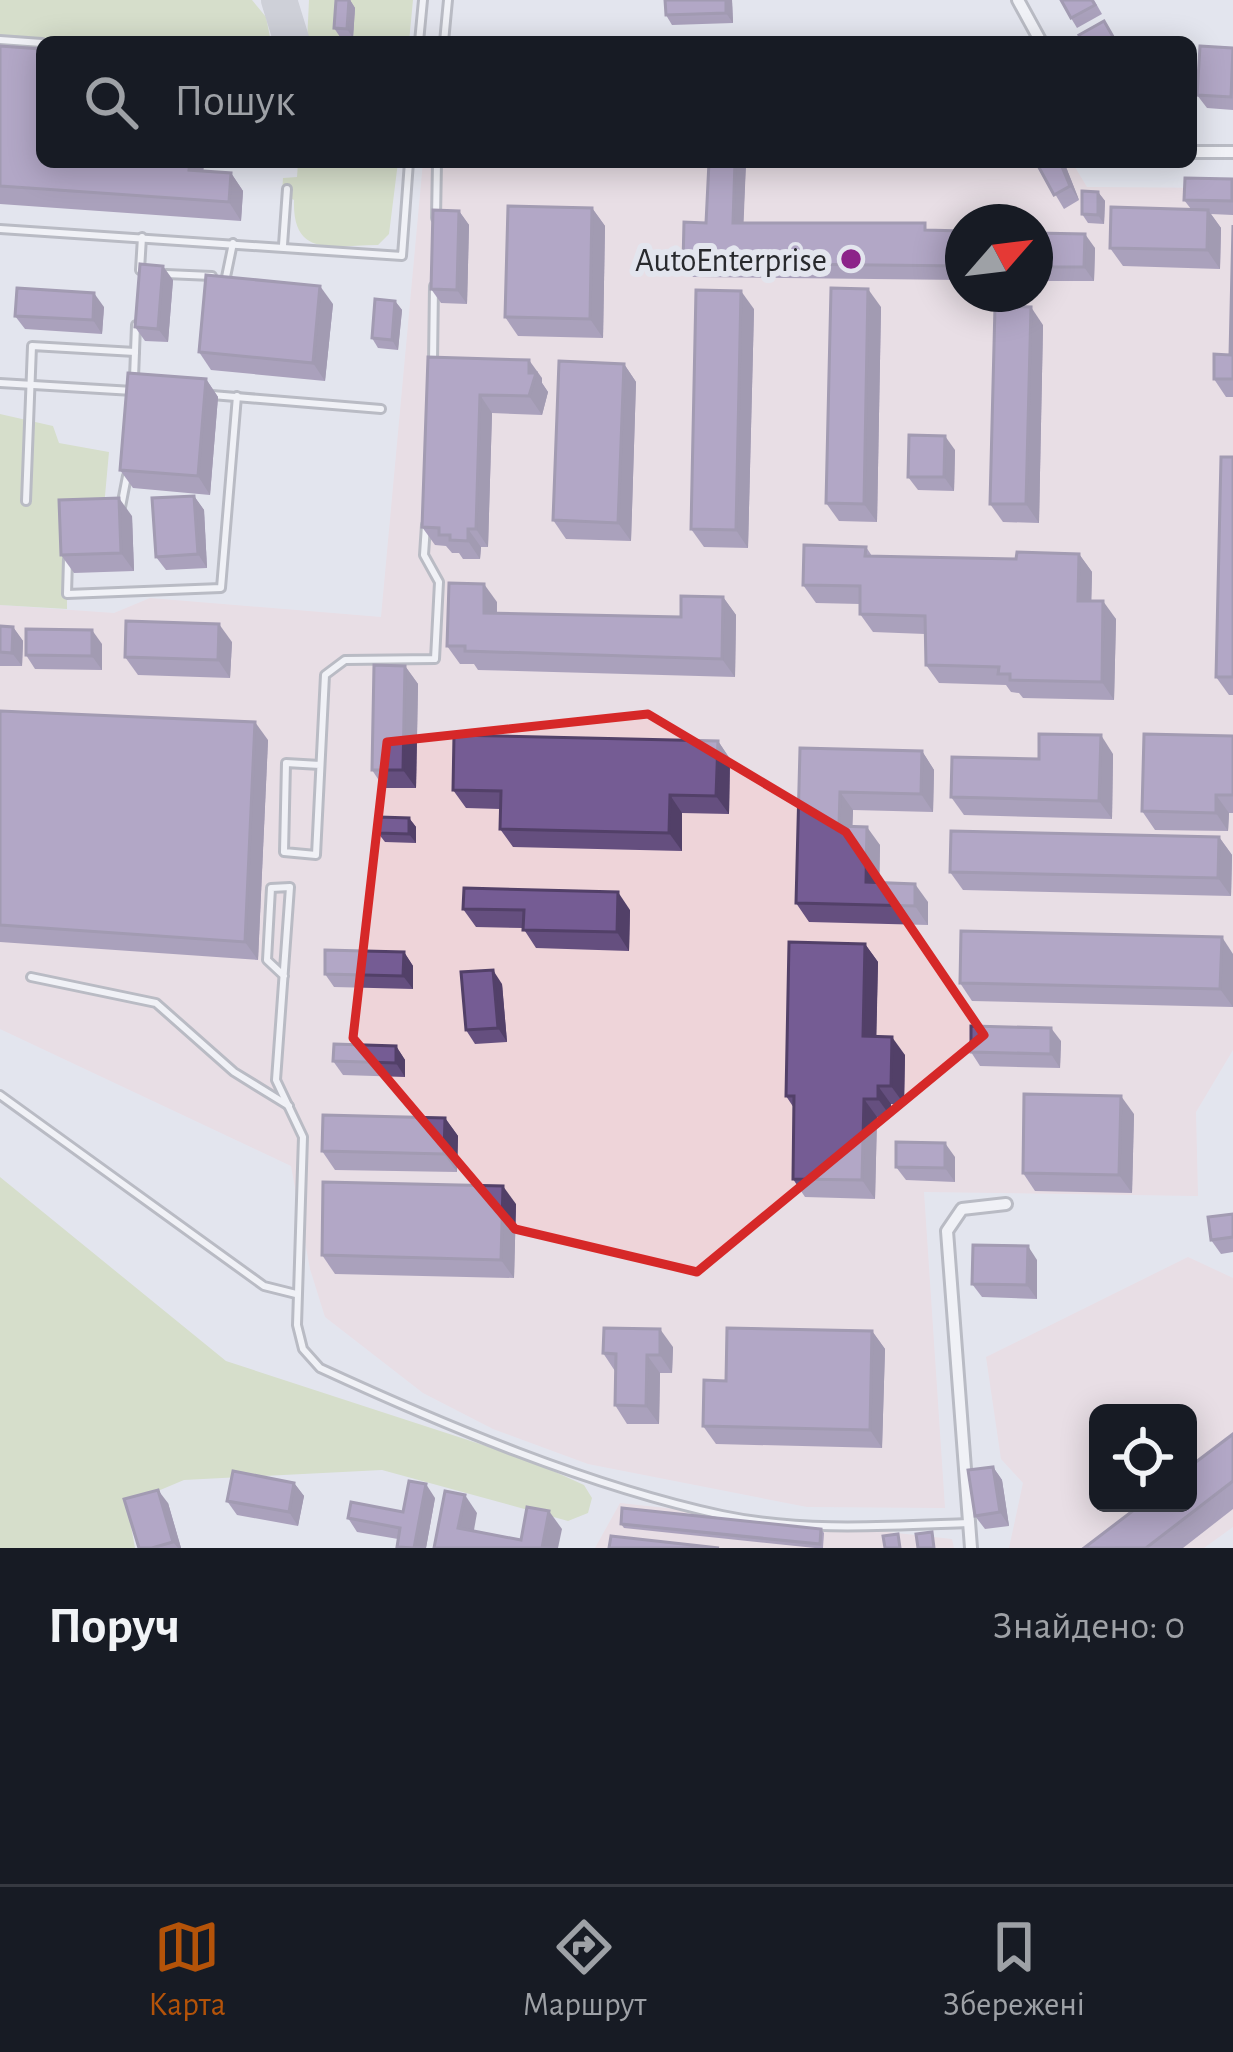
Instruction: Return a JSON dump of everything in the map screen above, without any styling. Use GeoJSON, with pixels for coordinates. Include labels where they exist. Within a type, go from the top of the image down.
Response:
{"type":"FeatureCollection","features":[{"type":"Feature","properties":{"kind":"street"},"geometry":{"type":"LineString","coordinates":[[1018,0],[1038,36]]}},
{"type":"Feature","properties":{"kind":"street"},"geometry":{"type":"LineString","coordinates":[[1197,152],[1233,152]]}},
{"type":"Feature","properties":{"kind":"street"},"geometry":{"type":"LineString","coordinates":[[971,1548],[946,1231],[962,1209],[1006,1204]]}},
{"type":"Feature","properties":{"kind":"lane"},"geometry":{"type":"LineString","coordinates":[[419,36],[422,0]]}},
{"type":"Feature","properties":{"kind":"lane"},"geometry":{"type":"LineString","coordinates":[[445,36],[448,0]]}},
{"type":"Feature","properties":{"kind":"lane"},"geometry":{"type":"LineString","coordinates":[[0,40],[36,43]]}},
{"type":"Feature","properties":{"kind":"lane"},"geometry":{"type":"LineString","coordinates":[[0,229],[402,256],[409,168]]}},
{"type":"Feature","properties":{"kind":"lane"},"geometry":{"type":"LineString","coordinates":[[435,232],[437,168]]}},
{"type":"Feature","properties":{"kind":"lane"},"geometry":{"type":"LineString","coordinates":[[283,246],[287,189]]}},
{"type":"Feature","properties":{"kind":"lane"},"geometry":{"type":"LineString","coordinates":[[142,237],[140,273],[230,277],[232,243]]}},
{"type":"Feature","properties":{"kind":"lane"},"geometry":{"type":"LineString","coordinates":[[433,370],[434,278]]}},
{"type":"Feature","properties":{"kind":"lane"},"geometry":{"type":"LineString","coordinates":[[131,413],[137,312]]}},
{"type":"Feature","properties":{"kind":"lane"},"geometry":{"type":"LineString","coordinates":[[26,501],[32,346],[135,352]]}},
{"type":"Feature","properties":{"kind":"lane"},"geometry":{"type":"LineString","coordinates":[[0,383],[154,391]]}},
{"type":"Feature","properties":{"kind":"lane"},"geometry":{"type":"LineString","coordinates":[[195,394],[381,410]]}},
{"type":"Feature","properties":{"kind":"lane"},"geometry":{"type":"LineString","coordinates":[[68,555],[68,594],[221,588],[237,396]]}},
{"type":"Feature","properties":{"kind":"lane"},"geometry":{"type":"LineString","coordinates":[[106,510],[125,507],[128,460]]}},
{"type":"Feature","properties":{"kind":"lane"},"geometry":{"type":"LineString","coordinates":[[320,765],[286,763],[284,852],[316,855],[325,674],[334,664],[435,659],[440,582],[424,555],[427,509]]}},
{"type":"Feature","properties":{"kind":"lane"},"geometry":{"type":"LineString","coordinates":[[284,976],[267,961],[272,888],[290,886],[286,954],[276,1080],[303,1137],[298,1338],[320,1367],[608,1482],[724,1515],[844,1528],[968,1523]]}},
{"type":"Feature","properties":{"kind":"lane"},"geometry":{"type":"LineString","coordinates":[[31,977],[156,1003],[234,1072],[292,1108]]}},
{"type":"Feature","properties":{"kind":"lane"},"geometry":{"type":"LineString","coordinates":[[0,1095],[265,1286],[296,1294]]}},
{"type":"Feature","properties":{"kind":"highlighted area"},"geometry":{"type":"Polygon","coordinates":[[[648,714],[846,832],[984,1035],[697,1272],[515,1229],[353,1038],[387,742],[648,714]]]}},
{"type":"Feature","properties":{"kind":"shaded area"},"geometry":{"type":"Polygon","coordinates":[[[422,168],[1076,168],[1087,187],[1233,188],[1233,1050],[1196,1112],[1198,1196],[924,1192],[945,1508],[807,1507],[588,1464],[493,1429],[423,1393],[325,1317],[310,1269],[291,1166],[0,1029],[0,605],[114,613],[150,598],[381,617],[422,168]]]}},
{"type":"Feature","properties":{"kind":"shaded area"},"geometry":{"type":"Polygon","coordinates":[[[1188,1257],[1233,1278],[1233,1527],[1204,1548],[1009,1548],[1023,1483],[1001,1459],[986,1357],[1188,1257]]]}},
{"type":"Feature","properties":{"kind":"shaded area"},"geometry":{"type":"Polygon","coordinates":[[[620,1503],[952,1539],[954,1548],[595,1548],[620,1503]]]}},
{"type":"Feature","properties":{"kind":"green space"},"geometry":{"type":"Polygon","coordinates":[[[0,0],[252,0],[266,17],[270,36],[36,36],[36,67],[0,64],[0,0]]]}},
{"type":"Feature","properties":{"kind":"green space"},"geometry":{"type":"Polygon","coordinates":[[[309,0],[413,0],[410,36],[307,36],[309,0]]]}},
{"type":"Feature","properties":{"kind":"green space"},"geometry":{"type":"Polygon","coordinates":[[[298,168],[397,168],[389,234],[378,245],[332,246],[308,240],[295,219],[294,200],[282,194],[283,178],[297,177],[298,168]]]}},
{"type":"Feature","properties":{"kind":"green space"},"geometry":{"type":"Polygon","coordinates":[[[0,414],[53,426],[59,443],[109,452],[104,507],[67,512],[67,609],[0,605],[0,414]]]}},
{"type":"Feature","properties":{"kind":"green space"},"geometry":{"type":"Polygon","coordinates":[[[0,1177],[226,1361],[529,1460],[584,1485],[592,1498],[588,1513],[568,1521],[382,1470],[184,1480],[127,1504],[135,1548],[0,1548],[0,1177]]]}},
{"type":"Feature","properties":{"kind":"building"},"geometry":{"type":"Polygon","coordinates":[[[336,0],[349,0],[347,29],[334,28],[336,0]]]}},
{"type":"Feature","properties":{"kind":"building"},"geometry":{"type":"Polygon","coordinates":[[[665,0],[726,0],[726,13],[666,15],[665,0]]]}},
{"type":"Feature","properties":{"kind":"building"},"geometry":{"type":"Polygon","coordinates":[[[1061,0],[1092,0],[1095,5],[1071,18],[1061,0]]]}},
{"type":"Feature","properties":{"kind":"building"},"geometry":{"type":"Polygon","coordinates":[[[1104,21],[1113,36],[1080,36],[1104,21]]]}},
{"type":"Feature","properties":{"kind":"building"},"geometry":{"type":"Polygon","coordinates":[[[0,46],[36,49],[36,168],[189,168],[231,173],[229,202],[0,186],[0,46]]]}},
{"type":"Feature","properties":{"kind":"building"},"geometry":{"type":"Polygon","coordinates":[[[1200,46],[1233,48],[1231,97],[1197,95],[1200,46]]]}},
{"type":"Feature","properties":{"kind":"building"},"geometry":{"type":"Polygon","coordinates":[[[709,168],[735,168],[733,223],[925,223],[925,230],[945,231],[945,266],[683,263],[684,222],[706,223],[709,168]]]}},
{"type":"Feature","properties":{"kind":"building"},"geometry":{"type":"Polygon","coordinates":[[[1039,168],[1062,168],[1070,186],[1054,195],[1039,168]]]}},
{"type":"Feature","properties":{"kind":"building"},"geometry":{"type":"Polygon","coordinates":[[[1185,178],[1232,179],[1232,201],[1184,200],[1185,178]]]}},
{"type":"Feature","properties":{"kind":"building"},"geometry":{"type":"Polygon","coordinates":[[[1082,191],[1098,192],[1098,215],[1082,214],[1082,191]]]}},
{"type":"Feature","properties":{"kind":"building"},"geometry":{"type":"Polygon","coordinates":[[[508,206],[592,208],[590,319],[505,317],[508,206]]]}},
{"type":"Feature","properties":{"kind":"building"},"geometry":{"type":"Polygon","coordinates":[[[1111,207],[1208,210],[1207,250],[1110,248],[1111,207]]]}},
{"type":"Feature","properties":{"kind":"building"},"geometry":{"type":"Polygon","coordinates":[[[433,210],[459,211],[457,290],[431,289],[433,210]]]}},
{"type":"Feature","properties":{"kind":"building"},"geometry":{"type":"Polygon","coordinates":[[[1233,225],[1233,379],[1214,379],[1214,354],[1230,355],[1233,225]]]}},
{"type":"Feature","properties":{"kind":"building"},"geometry":{"type":"Polygon","coordinates":[[[1053,233],[1085,234],[1084,267],[1053,267],[1053,233]]]}},
{"type":"Feature","properties":{"kind":"building"},"geometry":{"type":"Polygon","coordinates":[[[140,264],[163,266],[158,329],[135,327],[140,264]]]}},
{"type":"Feature","properties":{"kind":"building"},"geometry":{"type":"Polygon","coordinates":[[[206,275],[320,286],[313,363],[199,352],[206,275]]]}},
{"type":"Feature","properties":{"kind":"building"},"geometry":{"type":"Polygon","coordinates":[[[17,288],[94,293],[93,320],[15,316],[17,288]]]}},
{"type":"Feature","properties":{"kind":"building"},"geometry":{"type":"Polygon","coordinates":[[[831,288],[868,289],[864,504],[826,503],[831,288]]]}},
{"type":"Feature","properties":{"kind":"building"},"geometry":{"type":"Polygon","coordinates":[[[696,290],[741,291],[736,530],[691,529],[696,290]]]}},
{"type":"Feature","properties":{"kind":"building"},"geometry":{"type":"Polygon","coordinates":[[[375,299],[395,301],[392,340],[372,338],[375,299]]]}},
{"type":"Feature","properties":{"kind":"building"},"geometry":{"type":"Polygon","coordinates":[[[995,312],[1031,312],[1026,504],[990,504],[995,312]]]}},
{"type":"Feature","properties":{"kind":"building"},"geometry":{"type":"Polygon","coordinates":[[[428,357],[529,360],[529,373],[536,373],[529,396],[480,395],[476,529],[468,529],[468,541],[450,540],[450,535],[439,535],[439,528],[422,527],[428,357]]]}},
{"type":"Feature","properties":{"kind":"building"},"geometry":{"type":"Polygon","coordinates":[[[559,361],[624,364],[618,523],[553,520],[559,361]]]}},
{"type":"Feature","properties":{"kind":"building"},"geometry":{"type":"Polygon","coordinates":[[[128,373],[206,379],[198,476],[120,470],[128,373]]]}},
{"type":"Feature","properties":{"kind":"building"},"geometry":{"type":"Polygon","coordinates":[[[909,435],[945,436],[944,477],[908,477],[909,435]]]}},
{"type":"Feature","properties":{"kind":"building"},"geometry":{"type":"Polygon","coordinates":[[[1221,457],[1233,457],[1233,677],[1216,677],[1221,457]]]}},
{"type":"Feature","properties":{"kind":"building"},"geometry":{"type":"Polygon","coordinates":[[[194,496],[198,554],[156,557],[152,498],[194,496]]]}},
{"type":"Feature","properties":{"kind":"building"},"geometry":{"type":"Polygon","coordinates":[[[119,498],[121,553],[61,555],[59,500],[119,498]]]}},
{"type":"Feature","properties":{"kind":"building"},"geometry":{"type":"Polygon","coordinates":[[[804,545],[866,547],[865,556],[1016,559],[1017,552],[1079,554],[1078,601],[1103,601],[1102,682],[1010,680],[1010,674],[998,674],[999,667],[926,665],[925,616],[860,614],[860,586],[803,585],[804,545]]]}},
{"type":"Feature","properties":{"kind":"building"},"geometry":{"type":"Polygon","coordinates":[[[449,583],[484,584],[484,613],[681,617],[681,596],[723,597],[722,659],[465,651],[465,646],[447,646],[449,583]]]}},
{"type":"Feature","properties":{"kind":"building"},"geometry":{"type":"Polygon","coordinates":[[[126,621],[219,624],[218,660],[125,657],[126,621]]]}},
{"type":"Feature","properties":{"kind":"building"},"geometry":{"type":"Polygon","coordinates":[[[0,626],[13,627],[12,653],[0,652],[0,626]]]}},
{"type":"Feature","properties":{"kind":"building"},"geometry":{"type":"Polygon","coordinates":[[[26,629],[92,630],[92,656],[26,655],[26,629]]]}},
{"type":"Feature","properties":{"kind":"building"},"geometry":{"type":"Polygon","coordinates":[[[374,665],[405,666],[403,770],[372,770],[374,665]]]}},
{"type":"Feature","properties":{"kind":"building"},"geometry":{"type":"Polygon","coordinates":[[[0,711],[255,722],[245,942],[0,925],[0,711]]]}},
{"type":"Feature","properties":{"kind":"building"},"geometry":{"type":"Polygon","coordinates":[[[1039,734],[1101,735],[1099,801],[951,797],[952,757],[1039,759],[1039,734]]]}},
{"type":"Feature","properties":{"kind":"building"},"geometry":{"type":"Polygon","coordinates":[[[1144,734],[1233,736],[1233,795],[1216,795],[1216,813],[1142,811],[1144,734]]]}},
{"type":"Feature","properties":{"kind":"building"},"geometry":{"type":"Polygon","coordinates":[[[454,735],[718,741],[716,796],[670,795],[669,833],[500,829],[501,791],[453,790],[454,735]]]}},
{"type":"Feature","properties":{"kind":"building"},"geometry":{"type":"Polygon","coordinates":[[[800,748],[922,751],[921,794],[840,792],[839,826],[867,827],[866,882],[915,884],[915,906],[796,903],[800,748]]]}},
{"type":"Feature","properties":{"kind":"building"},"geometry":{"type":"Polygon","coordinates":[[[379,817],[409,818],[409,834],[378,833],[379,817]]]}},
{"type":"Feature","properties":{"kind":"building"},"geometry":{"type":"Polygon","coordinates":[[[951,831],[1219,837],[1218,878],[950,872],[951,831]]]}},
{"type":"Feature","properties":{"kind":"building"},"geometry":{"type":"Polygon","coordinates":[[[464,888],[618,892],[617,932],[523,930],[524,910],[463,909],[464,888]]]}},
{"type":"Feature","properties":{"kind":"building"},"geometry":{"type":"Polygon","coordinates":[[[961,931],[1222,937],[1220,989],[960,983],[961,931]]]}},
{"type":"Feature","properties":{"kind":"building"},"geometry":{"type":"Polygon","coordinates":[[[789,942],[865,944],[863,1036],[892,1037],[891,1086],[878,1086],[878,1099],[864,1099],[862,1180],[793,1179],[794,1096],[786,1096],[789,942]]]}},
{"type":"Feature","properties":{"kind":"building"},"geometry":{"type":"Polygon","coordinates":[[[325,950],[404,952],[403,976],[325,974],[325,950]]]}},
{"type":"Feature","properties":{"kind":"building"},"geometry":{"type":"Polygon","coordinates":[[[493,970],[498,1028],[466,1030],[461,972],[493,970]]]}},
{"type":"Feature","properties":{"kind":"building"},"geometry":{"type":"Polygon","coordinates":[[[971,1026],[1051,1028],[1051,1054],[971,1052],[971,1026]]]}},
{"type":"Feature","properties":{"kind":"building"},"geometry":{"type":"Polygon","coordinates":[[[334,1044],[396,1046],[396,1063],[333,1061],[334,1044]]]}},
{"type":"Feature","properties":{"kind":"building"},"geometry":{"type":"Polygon","coordinates":[[[1024,1094],[1121,1096],[1119,1175],[1023,1173],[1024,1094]]]}},
{"type":"Feature","properties":{"kind":"building"},"geometry":{"type":"Polygon","coordinates":[[[323,1115],[445,1118],[444,1154],[322,1151],[323,1115]]]}},
{"type":"Feature","properties":{"kind":"building"},"geometry":{"type":"Polygon","coordinates":[[[896,1142],[945,1143],[945,1168],[896,1167],[896,1142]]]}},
{"type":"Feature","properties":{"kind":"building"},"geometry":{"type":"Polygon","coordinates":[[[323,1182],[503,1186],[501,1260],[322,1255],[323,1182]]]}},
{"type":"Feature","properties":{"kind":"building"},"geometry":{"type":"Polygon","coordinates":[[[1233,1214],[1233,1237],[1211,1240],[1208,1217],[1233,1214]]]}},
{"type":"Feature","properties":{"kind":"building"},"geometry":{"type":"Polygon","coordinates":[[[973,1245],[1028,1246],[1027,1285],[972,1284],[973,1245]]]}},
{"type":"Feature","properties":{"kind":"building"},"geometry":{"type":"Polygon","coordinates":[[[604,1328],[660,1329],[660,1355],[647,1355],[646,1406],[615,1405],[616,1354],[603,1353],[604,1328]]]}},
{"type":"Feature","properties":{"kind":"building"},"geometry":{"type":"Polygon","coordinates":[[[727,1328],[872,1331],[870,1430],[703,1426],[704,1380],[726,1381],[727,1328]]]}},
{"type":"Feature","properties":{"kind":"building"},"geometry":{"type":"Polygon","coordinates":[[[1233,1434],[1233,1481],[1197,1509],[1197,1461],[1233,1434]]]}},
{"type":"Feature","properties":{"kind":"building"},"geometry":{"type":"Polygon","coordinates":[[[993,1467],[1000,1512],[975,1516],[968,1470],[993,1467]]]}},
{"type":"Feature","properties":{"kind":"building"},"geometry":{"type":"Polygon","coordinates":[[[233,1471],[294,1483],[289,1512],[227,1501],[233,1471]]]}},
{"type":"Feature","properties":{"kind":"building"},"geometry":{"type":"Polygon","coordinates":[[[409,1481],[426,1484],[414,1548],[397,1547],[400,1528],[348,1518],[351,1502],[403,1512],[409,1481]]]}},
{"type":"Feature","properties":{"kind":"building"},"geometry":{"type":"Polygon","coordinates":[[[158,1490],[173,1542],[139,1548],[124,1499],[158,1490]]]}},
{"type":"Feature","properties":{"kind":"building"},"geometry":{"type":"Polygon","coordinates":[[[445,1491],[465,1495],[458,1528],[521,1540],[527,1507],[549,1511],[542,1548],[434,1548],[445,1491]]]}},
{"type":"Feature","properties":{"kind":"building"},"geometry":{"type":"Polygon","coordinates":[[[622,1508],[821,1529],[820,1544],[621,1524],[622,1508]]]}},
{"type":"Feature","properties":{"kind":"building"},"geometry":{"type":"Polygon","coordinates":[[[1131,1512],[1193,1512],[1146,1548],[1084,1548],[1131,1512]]]}},
{"type":"Feature","properties":{"kind":"building"},"geometry":{"type":"Polygon","coordinates":[[[932,1532],[934,1548],[918,1548],[916,1534],[932,1532]]]}},
{"type":"Feature","properties":{"kind":"building"},"geometry":{"type":"Polygon","coordinates":[[[898,1534],[900,1548],[885,1548],[883,1536],[898,1534]]]}},
{"type":"Feature","properties":{"kind":"building"},"geometry":{"type":"Polygon","coordinates":[[[611,1536],[719,1548],[609,1548],[611,1536]]]}},
{"type":"Feature","properties":{"kind":"taxiway"},"geometry":{"type":"LineString","coordinates":[[279,0],[290,36]]}},
{"type":"Feature","properties":{"kind":"place","name":"AutoEnterprise"},"geometry":{"type":"Point","coordinates":[851,259]}}]}
